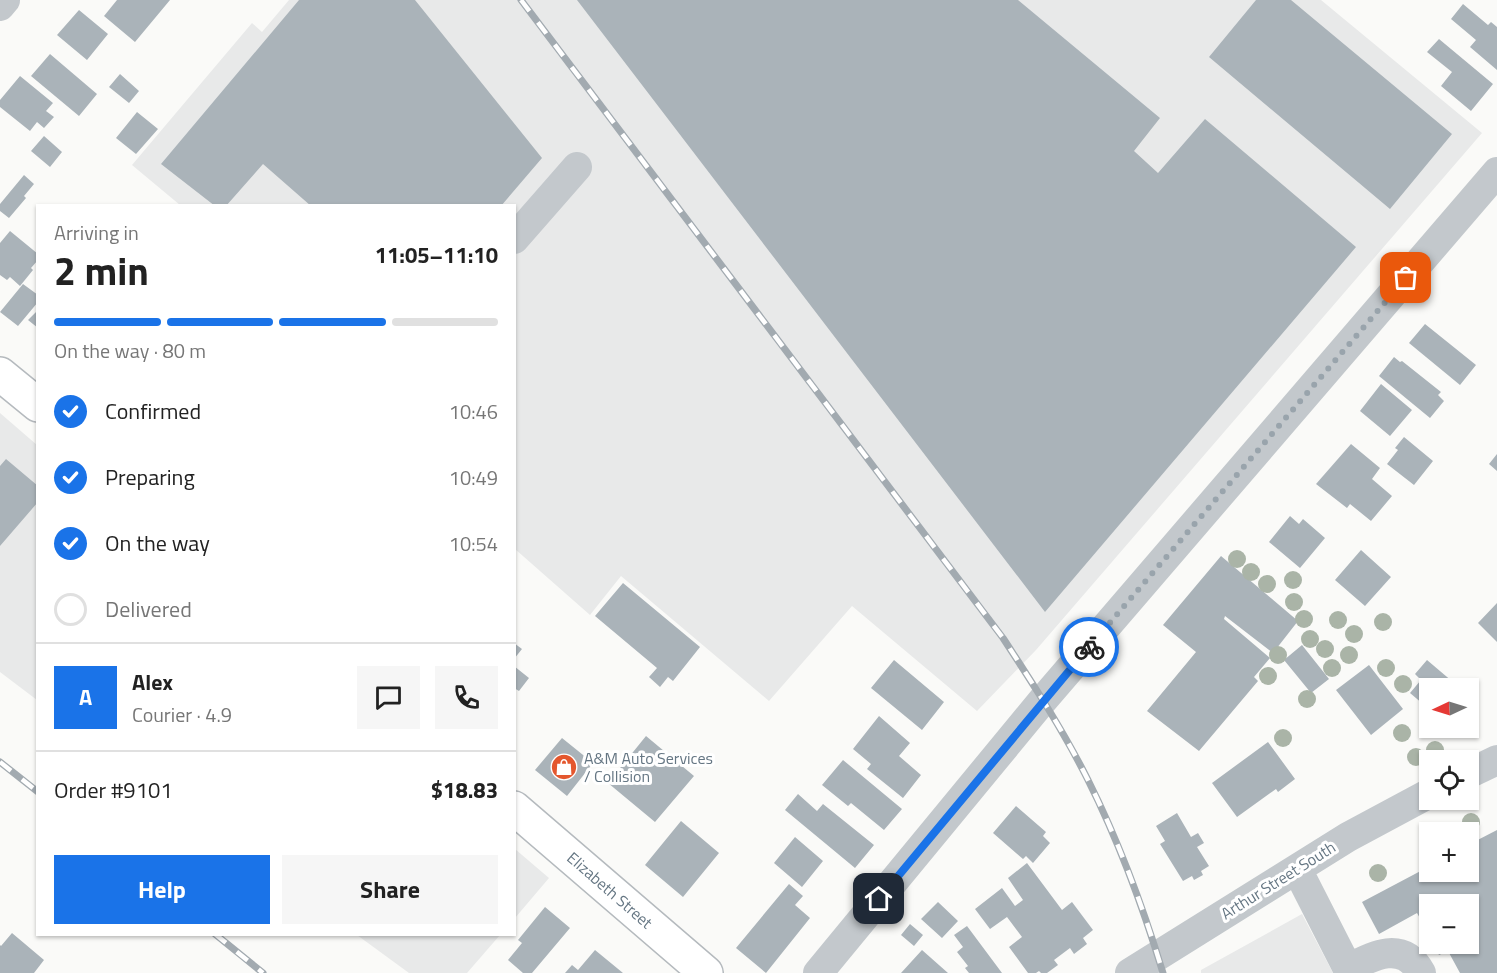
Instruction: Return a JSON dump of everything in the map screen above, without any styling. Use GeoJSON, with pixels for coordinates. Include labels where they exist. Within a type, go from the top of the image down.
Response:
{"type":"FeatureCollection","features":[{"type":"Feature","properties":{"kind":"main road"},"geometry":{"type":"LineString","coordinates":[[0,374],[36,403]]}},
{"type":"Feature","properties":{"kind":"main road","name":"Elizabeth Street"},"geometry":{"type":"LineString","coordinates":[[516,810],[706,973]]}},
{"type":"Feature","properties":{"kind":"street"},"geometry":{"type":"LineString","coordinates":[[0,6],[5,0]]}},
{"type":"Feature","properties":{"kind":"street"},"geometry":{"type":"LineString","coordinates":[[516,237],[577,167]]}},
{"type":"Feature","properties":{"kind":"street"},"geometry":{"type":"LineString","coordinates":[[818,973],[1043,700],[1497,172]]}},
{"type":"Feature","properties":{"kind":"street"},"geometry":{"type":"LineString","coordinates":[[1479,769],[1497,760]]}},
{"type":"Feature","properties":{"kind":"street","name":"Arthur Street South"},"geometry":{"type":"LineString","coordinates":[[1130,973],[1373,822],[1419,799]]}},
{"type":"Feature","properties":{"kind":"street"},"geometry":{"type":"LineString","coordinates":[[1298,869],[1349,971],[1367,958],[1392,953],[1409,958],[1421,973]]}},
{"type":"Feature","properties":{"kind":"shaded area"},"geometry":{"type":"Polygon","coordinates":[[[289,0],[1321,0],[1482,133],[1036,650],[977,711],[852,606],[769,701],[621,576],[590,615],[516,550],[516,204],[179,204],[132,165],[252,23],[262,32],[289,0]]]}},
{"type":"Feature","properties":{"kind":"shaded area"},"geometry":{"type":"Polygon","coordinates":[[[0,413],[36,444],[36,699],[0,672],[0,413]]]}},
{"type":"Feature","properties":{"kind":"shaded area"},"geometry":{"type":"Polygon","coordinates":[[[516,850],[549,878],[516,917],[516,850]]]}},
{"type":"Feature","properties":{"kind":"shaded area"},"geometry":{"type":"Polygon","coordinates":[[[1302,914],[1333,973],[1201,973],[1201,970],[1302,914]]]}},
{"type":"Feature","properties":{"kind":"shaded area"},"geometry":{"type":"Polygon","coordinates":[[[358,936],[499,936],[467,973],[409,973],[358,936]]]}},
{"type":"Feature","properties":{"kind":"building"},"geometry":{"type":"Polygon","coordinates":[[[117,0],[170,0],[135,42],[104,16],[117,0]]]}},
{"type":"Feature","properties":{"kind":"building"},"geometry":{"type":"Polygon","coordinates":[[[299,0],[415,0],[542,158],[503,204],[309,204],[263,164],[228,204],[212,204],[161,164],[299,0]]]}},
{"type":"Feature","properties":{"kind":"building"},"geometry":{"type":"Polygon","coordinates":[[[577,0],[1018,0],[1160,118],[1134,151],[1158,173],[1205,119],[1356,247],[1045,612],[577,0]]]}},
{"type":"Feature","properties":{"kind":"building"},"geometry":{"type":"Polygon","coordinates":[[[1256,0],[1291,0],[1452,134],[1390,209],[1209,57],[1256,0]]]}},
{"type":"Feature","properties":{"kind":"building"},"geometry":{"type":"Polygon","coordinates":[[[1463,4],[1488,25],[1491,22],[1497,27],[1497,70],[1470,47],[1476,40],[1451,19],[1463,4]]]}},
{"type":"Feature","properties":{"kind":"building"},"geometry":{"type":"Polygon","coordinates":[[[79,10],[108,34],[87,60],[57,35],[79,10]]]}},
{"type":"Feature","properties":{"kind":"building"},"geometry":{"type":"Polygon","coordinates":[[[1439,39],[1493,84],[1471,111],[1441,86],[1452,72],[1427,52],[1439,39]]]}},
{"type":"Feature","properties":{"kind":"building"},"geometry":{"type":"Polygon","coordinates":[[[50,54],[97,94],[79,116],[31,76],[50,54]]]}},
{"type":"Feature","properties":{"kind":"building"},"geometry":{"type":"Polygon","coordinates":[[[120,74],[139,91],[129,103],[109,87],[120,74]]]}},
{"type":"Feature","properties":{"kind":"building"},"geometry":{"type":"Polygon","coordinates":[[[20,76],[53,103],[46,111],[54,117],[44,128],[37,122],[30,131],[0,107],[0,100],[20,76]]]}},
{"type":"Feature","properties":{"kind":"building"},"geometry":{"type":"Polygon","coordinates":[[[137,112],[158,129],[136,154],[116,138],[137,112]]]}},
{"type":"Feature","properties":{"kind":"building"},"geometry":{"type":"Polygon","coordinates":[[[44,136],[62,152],[50,167],[31,151],[44,136]]]}},
{"type":"Feature","properties":{"kind":"building"},"geometry":{"type":"Polygon","coordinates":[[[24,175],[34,184],[24,196],[26,198],[9,218],[0,211],[0,204],[24,175]]]}},
{"type":"Feature","properties":{"kind":"building"},"geometry":{"type":"Polygon","coordinates":[[[10,231],[36,252],[36,262],[31,268],[33,270],[20,286],[10,277],[7,280],[0,275],[0,243],[10,231]]]}},
{"type":"Feature","properties":{"kind":"building"},"geometry":{"type":"Polygon","coordinates":[[[23,284],[36,294],[36,304],[18,326],[0,312],[23,284]]]}},
{"type":"Feature","properties":{"kind":"building"},"geometry":{"type":"Polygon","coordinates":[[[36,312],[36,326],[28,320],[36,312]]]}},
{"type":"Feature","properties":{"kind":"building"},"geometry":{"type":"Polygon","coordinates":[[[1425,324],[1476,365],[1460,385],[1409,343],[1425,324]]]}},
{"type":"Feature","properties":{"kind":"building"},"geometry":{"type":"Polygon","coordinates":[[[1394,357],[1441,392],[1438,395],[1444,401],[1430,418],[1379,376],[1394,357]]]}},
{"type":"Feature","properties":{"kind":"building"},"geometry":{"type":"Polygon","coordinates":[[[1381,384],[1412,410],[1390,436],[1360,411],[1381,384]]]}},
{"type":"Feature","properties":{"kind":"building"},"geometry":{"type":"Polygon","coordinates":[[[1404,437],[1433,461],[1414,485],[1387,464],[1398,450],[1395,448],[1404,437]]]}},
{"type":"Feature","properties":{"kind":"building"},"geometry":{"type":"Polygon","coordinates":[[[1351,444],[1380,468],[1372,479],[1392,496],[1371,521],[1350,504],[1347,508],[1316,484],[1351,444]]]}},
{"type":"Feature","properties":{"kind":"building"},"geometry":{"type":"Polygon","coordinates":[[[1497,454],[1497,471],[1489,464],[1497,454]]]}},
{"type":"Feature","properties":{"kind":"building"},"geometry":{"type":"Polygon","coordinates":[[[6,459],[36,484],[36,504],[0,546],[0,466],[6,459]]]}},
{"type":"Feature","properties":{"kind":"building"},"geometry":{"type":"Polygon","coordinates":[[[1290,516],[1299,524],[1303,519],[1325,538],[1300,568],[1269,542],[1290,516]]]}},
{"type":"Feature","properties":{"kind":"building"},"geometry":{"type":"Polygon","coordinates":[[[1361,550],[1391,577],[1365,606],[1335,580],[1361,550]]]}},
{"type":"Feature","properties":{"kind":"building"},"geometry":{"type":"Polygon","coordinates":[[[1221,556],[1298,621],[1273,653],[1225,616],[1224,619],[1270,658],[1254,677],[1258,681],[1199,751],[1147,711],[1196,652],[1163,625],[1221,556]]]}},
{"type":"Feature","properties":{"kind":"building"},"geometry":{"type":"Polygon","coordinates":[[[623,583],[700,647],[673,681],[668,677],[660,687],[649,677],[657,668],[595,616],[623,583]]]}},
{"type":"Feature","properties":{"kind":"building"},"geometry":{"type":"Polygon","coordinates":[[[1497,603],[1497,642],[1478,623],[1497,603]]]}},
{"type":"Feature","properties":{"kind":"building"},"geometry":{"type":"Polygon","coordinates":[[[516,644],[522,649],[516,656],[516,644]]]}},
{"type":"Feature","properties":{"kind":"building"},"geometry":{"type":"Polygon","coordinates":[[[1302,645],[1329,679],[1311,693],[1284,660],[1302,645]]]}},
{"type":"Feature","properties":{"kind":"building"},"geometry":{"type":"Polygon","coordinates":[[[894,660],[944,702],[922,730],[871,688],[894,660]]]}},
{"type":"Feature","properties":{"kind":"building"},"geometry":{"type":"Polygon","coordinates":[[[1427,660],[1448,678],[1419,678],[1415,674],[1427,660]]]}},
{"type":"Feature","properties":{"kind":"building"},"geometry":{"type":"Polygon","coordinates":[[[1369,665],[1403,709],[1371,735],[1336,690],[1369,665]]]}},
{"type":"Feature","properties":{"kind":"building"},"geometry":{"type":"Polygon","coordinates":[[[516,668],[529,678],[519,691],[516,689],[516,668]]]}},
{"type":"Feature","properties":{"kind":"building"},"geometry":{"type":"Polygon","coordinates":[[[1419,682],[1419,701],[1410,693],[1419,682]]]}},
{"type":"Feature","properties":{"kind":"building"},"geometry":{"type":"Polygon","coordinates":[[[879,716],[910,743],[899,756],[921,775],[903,798],[867,769],[871,764],[853,749],[879,716]]]}},
{"type":"Feature","properties":{"kind":"building"},"geometry":{"type":"Polygon","coordinates":[[[646,736],[694,776],[655,822],[608,783],[646,736]]]}},
{"type":"Feature","properties":{"kind":"building","name":"A&M Auto Services / Collision"},"geometry":{"type":"Polygon","coordinates":[[[562,738],[593,763],[567,796],[535,770],[562,738]]]}},
{"type":"Feature","properties":{"kind":"building"},"geometry":{"type":"Polygon","coordinates":[[[1268,742],[1295,779],[1278,792],[1276,789],[1237,817],[1212,783],[1268,742]]]}},
{"type":"Feature","properties":{"kind":"building"},"geometry":{"type":"Polygon","coordinates":[[[843,760],[902,809],[884,830],[851,803],[848,806],[822,785],[843,760]]]}},
{"type":"Feature","properties":{"kind":"building"},"geometry":{"type":"Polygon","coordinates":[[[798,794],[817,811],[823,804],[874,845],[855,868],[785,810],[798,794]]]}},
{"type":"Feature","properties":{"kind":"building"},"geometry":{"type":"Polygon","coordinates":[[[1016,806],[1046,832],[1043,836],[1050,843],[1033,863],[1026,856],[1023,859],[993,833],[1016,806]]]}},
{"type":"Feature","properties":{"kind":"building"},"geometry":{"type":"Polygon","coordinates":[[[1177,813],[1191,837],[1198,833],[1204,843],[1197,847],[1209,866],[1201,871],[1203,875],[1194,880],[1192,876],[1183,881],[1160,844],[1165,841],[1156,826],[1177,813]]]}},
{"type":"Feature","properties":{"kind":"building"},"geometry":{"type":"Polygon","coordinates":[[[681,821],[719,853],[683,897],[645,865],[681,821]]]}},
{"type":"Feature","properties":{"kind":"building"},"geometry":{"type":"Polygon","coordinates":[[[1497,830],[1497,973],[1460,973],[1450,954],[1479,954],[1479,894],[1419,894],[1419,917],[1417,913],[1379,934],[1362,902],[1419,872],[1419,882],[1479,882],[1479,839],[1497,830]]]}},
{"type":"Feature","properties":{"kind":"building"},"geometry":{"type":"Polygon","coordinates":[[[795,837],[823,861],[802,887],[774,863],[795,837]]]}},
{"type":"Feature","properties":{"kind":"building"},"geometry":{"type":"Polygon","coordinates":[[[1027,863],[1062,910],[1072,902],[1093,930],[1083,938],[1087,944],[1074,954],[1070,948],[1054,960],[1058,965],[1047,973],[1039,971],[1028,973],[1009,947],[1022,937],[1007,917],[990,929],[975,909],[1002,888],[1015,906],[1023,900],[1008,878],[1027,863]]]}},
{"type":"Feature","properties":{"kind":"building"},"geometry":{"type":"Polygon","coordinates":[[[789,884],[803,896],[795,905],[810,918],[766,973],[736,948],[789,884]]]}},
{"type":"Feature","properties":{"kind":"building"},"geometry":{"type":"Polygon","coordinates":[[[938,902],[958,921],[942,938],[921,919],[938,902]]]}},
{"type":"Feature","properties":{"kind":"building"},"geometry":{"type":"Polygon","coordinates":[[[545,907],[570,928],[532,973],[523,973],[508,960],[522,943],[518,940],[545,907]]]}},
{"type":"Feature","properties":{"kind":"building"},"geometry":{"type":"Polygon","coordinates":[[[910,924],[923,935],[914,946],[901,935],[910,924]]]}},
{"type":"Feature","properties":{"kind":"building"},"geometry":{"type":"Polygon","coordinates":[[[967,926],[1002,973],[969,973],[965,968],[968,966],[957,952],[963,947],[954,935],[967,926]]]}},
{"type":"Feature","properties":{"kind":"building"},"geometry":{"type":"Polygon","coordinates":[[[12,933],[44,960],[34,973],[0,973],[0,945],[12,933]]]}},
{"type":"Feature","properties":{"kind":"building"},"geometry":{"type":"Polygon","coordinates":[[[595,950],[623,973],[565,973],[572,965],[578,970],[595,950]]]}},
{"type":"Feature","properties":{"kind":"building"},"geometry":{"type":"Polygon","coordinates":[[[922,950],[948,973],[901,973],[922,950]]]}},
{"type":"Feature","properties":{"kind":"railway"},"geometry":{"type":"LineString","coordinates":[[521,0],[1003,638],[1058,725],[1099,803],[1130,875],[1163,973]]}},
{"type":"Feature","properties":{"kind":"railway"},"geometry":{"type":"LineString","coordinates":[[0,762],[36,790]]}},
{"type":"Feature","properties":{"kind":"railway"},"geometry":{"type":"LineString","coordinates":[[217,936],[263,973]]}},
{"type":"Feature","properties":{"kind":"way so far"},"geometry":{"type":"LineString","coordinates":[[1089,647],[1406,278]]}},
{"type":"Feature","properties":{"kind":"place","name":"A&M Auto Services / Collision"},"geometry":{"type":"Point","coordinates":[564,767]}},
{"type":"Feature","properties":{"kind":"route"},"geometry":{"type":"LineString","coordinates":[[879,899],[1089,647]]}}]}
